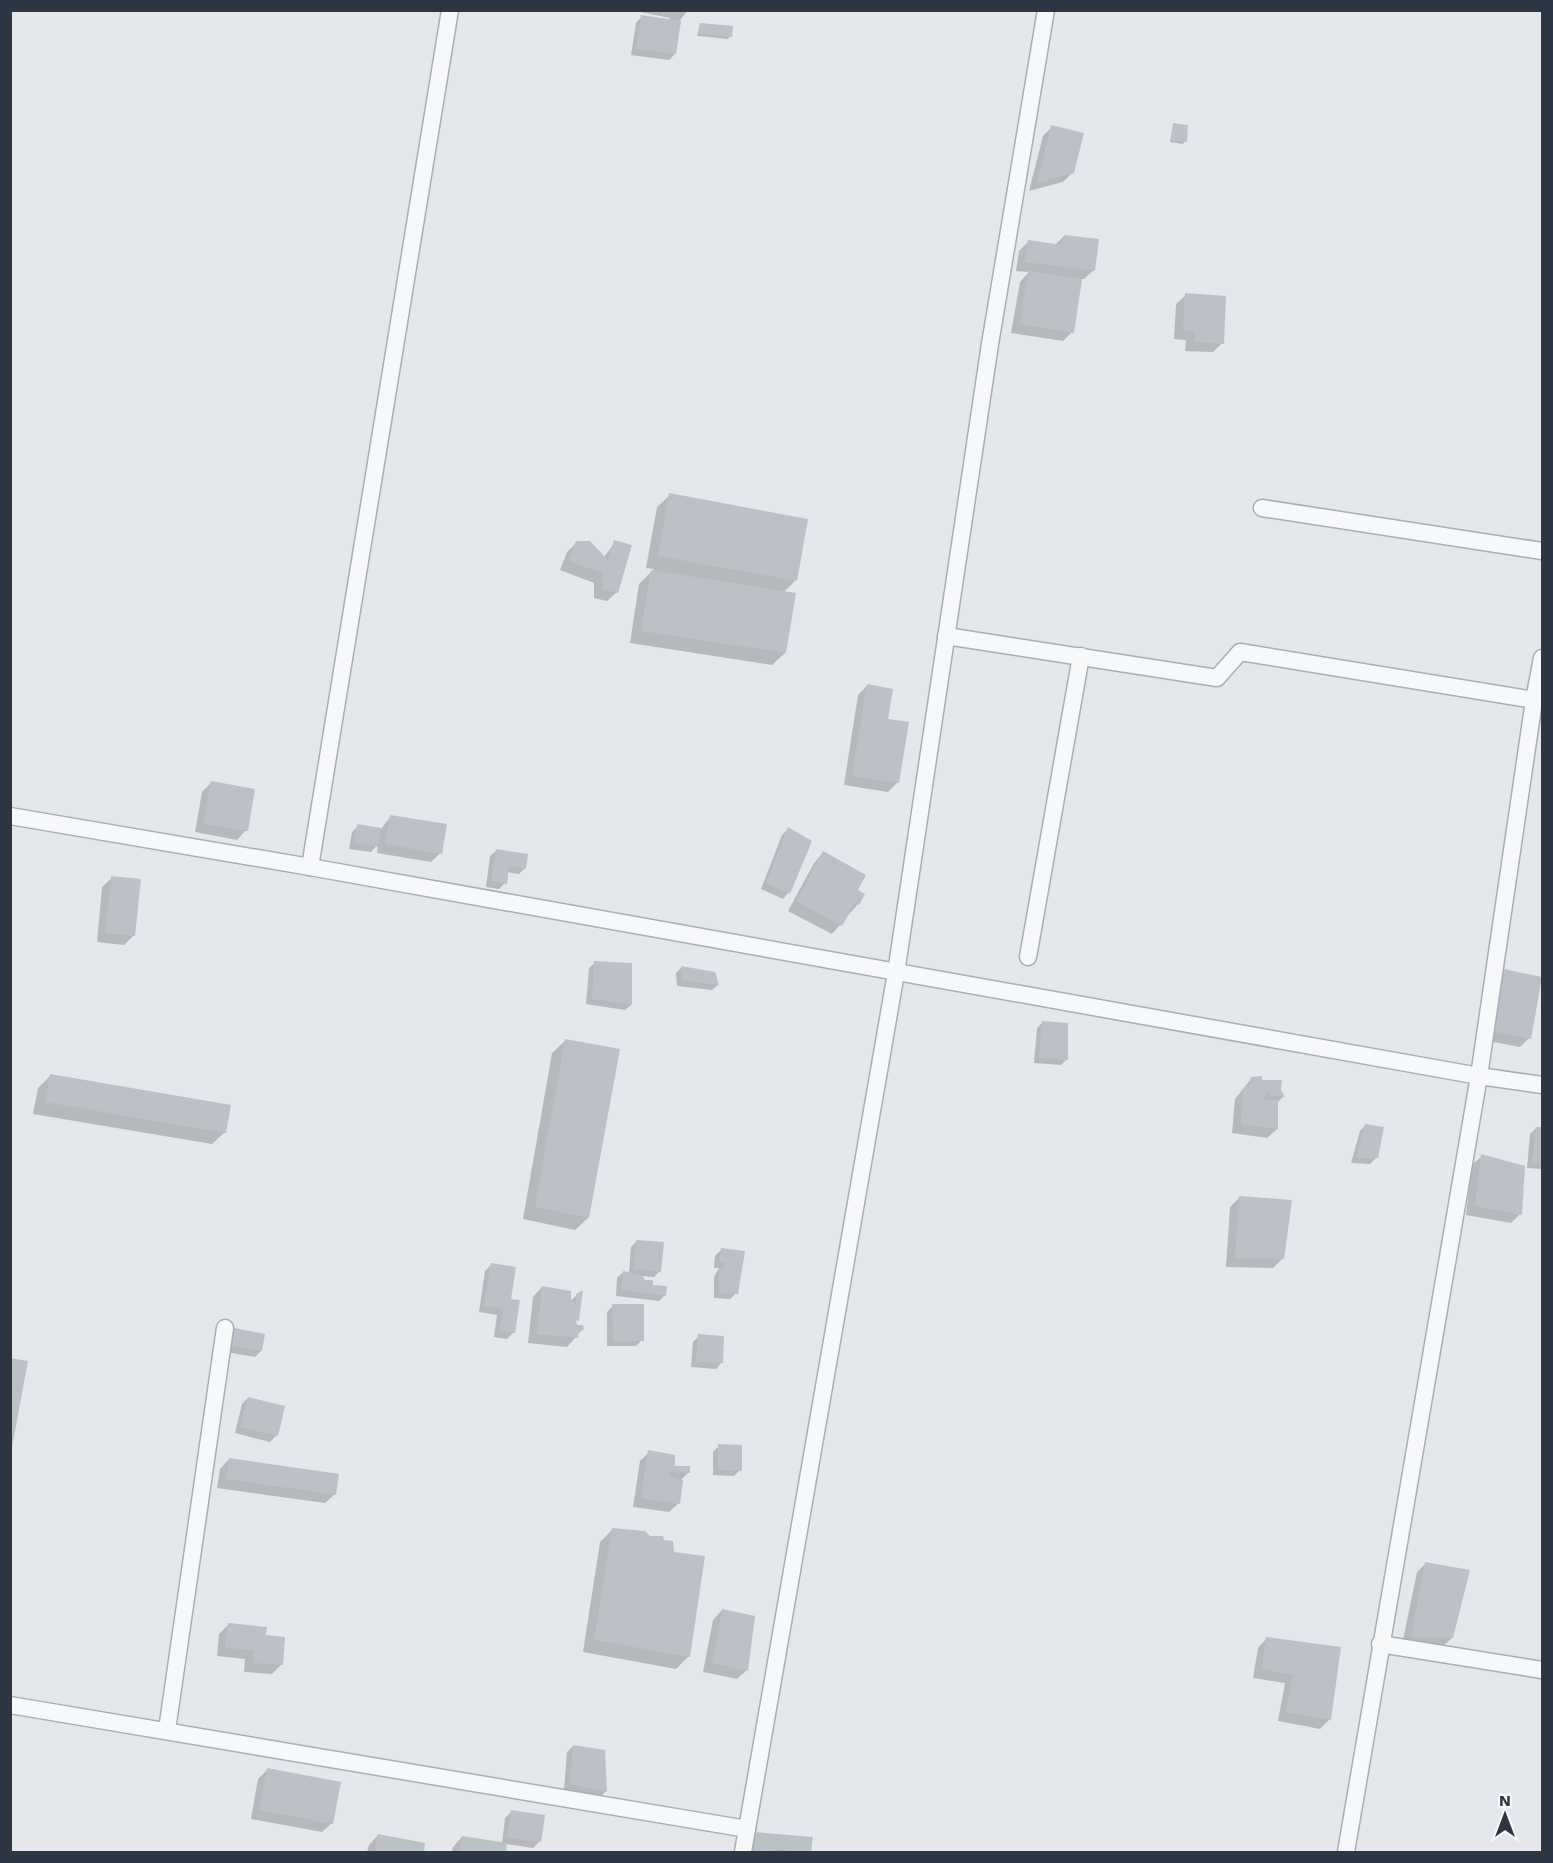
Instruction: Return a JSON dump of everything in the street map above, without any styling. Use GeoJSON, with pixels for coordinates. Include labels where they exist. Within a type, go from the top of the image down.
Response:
{"type":"FeatureCollection","features":[{"type":"Feature","properties":{"kind":"street"},"geometry":{"type":"LineString","coordinates":[[310,867],[450,10]]}},
{"type":"Feature","properties":{"kind":"street"},"geometry":{"type":"LineString","coordinates":[[743,1852],[896,973],[990,344],[1046,10]]}},
{"type":"Feature","properties":{"kind":"street"},"geometry":{"type":"LineString","coordinates":[[1262,508],[1542,551]]}},
{"type":"Feature","properties":{"kind":"street"},"geometry":{"type":"LineString","coordinates":[[946,636],[1217,678],[1240,652],[1534,700]]}},
{"type":"Feature","properties":{"kind":"street"},"geometry":{"type":"LineString","coordinates":[[1028,957],[1081,656]]}},
{"type":"Feature","properties":{"kind":"street"},"geometry":{"type":"LineString","coordinates":[[1346,1852],[1479,1076],[1534,700],[1541,679],[1542,658]]}},
{"type":"Feature","properties":{"kind":"street"},"geometry":{"type":"LineString","coordinates":[[10,816],[310,867],[1479,1076],[1542,1085]]}},
{"type":"Feature","properties":{"kind":"street"},"geometry":{"type":"LineString","coordinates":[[167,1730],[225,1328]]}},
{"type":"Feature","properties":{"kind":"street"},"geometry":{"type":"LineString","coordinates":[[1380,1644],[1542,1670]]}},
{"type":"Feature","properties":{"kind":"street"},"geometry":{"type":"LineString","coordinates":[[10,1705],[747,1829]]}},
{"type":"Feature","properties":{"kind":"building"},"geometry":{"type":"Polygon","coordinates":[[[641,15],[681,21],[676,54],[636,49],[641,15]]]}},
{"type":"Feature","properties":{"kind":"building"},"geometry":{"type":"Polygon","coordinates":[[[700,23],[733,26],[732,37],[698,33],[700,23]]]}},
{"type":"Feature","properties":{"kind":"building"},"geometry":{"type":"Polygon","coordinates":[[[1173,123],[1188,125],[1187,142],[1171,140],[1173,123]]]}},
{"type":"Feature","properties":{"kind":"building"},"geometry":{"type":"Polygon","coordinates":[[[1051,125],[1084,133],[1074,173],[1037,183],[1051,125]]]}},
{"type":"Feature","properties":{"kind":"building"},"geometry":{"type":"Polygon","coordinates":[[[1064,235],[1099,239],[1095,271],[1025,262],[1028,240],[1062,245],[1064,235]]]}},
{"type":"Feature","properties":{"kind":"building"},"geometry":{"type":"Polygon","coordinates":[[[1028,271],[1082,279],[1074,333],[1020,324],[1028,271]]]}},
{"type":"Feature","properties":{"kind":"building"},"geometry":{"type":"Polygon","coordinates":[[[1185,293],[1226,296],[1224,344],[1194,342],[1195,331],[1183,331],[1185,293]]]}},
{"type":"Feature","properties":{"kind":"building"},"geometry":{"type":"Polygon","coordinates":[[[669,493],[808,519],[797,581],[658,556],[669,493]]]}},
{"type":"Feature","properties":{"kind":"building"},"geometry":{"type":"Polygon","coordinates":[[[614,540],[632,545],[618,593],[603,589],[603,573],[569,561],[576,541],[590,541],[608,560],[614,540]]]}},
{"type":"Feature","properties":{"kind":"building"},"geometry":{"type":"Polygon","coordinates":[[[651,570],[796,593],[786,653],[641,631],[651,570]]]}},
{"type":"Feature","properties":{"kind":"building"},"geometry":{"type":"Polygon","coordinates":[[[867,684],[893,689],[888,719],[909,722],[899,783],[852,776],[867,684]]]}},
{"type":"Feature","properties":{"kind":"building"},"geometry":{"type":"Polygon","coordinates":[[[211,781],[255,789],[248,831],[203,824],[211,781]]]}},
{"type":"Feature","properties":{"kind":"building"},"geometry":{"type":"Polygon","coordinates":[[[390,815],[447,824],[442,854],[385,844],[390,815]]]}},
{"type":"Feature","properties":{"kind":"building"},"geometry":{"type":"Polygon","coordinates":[[[357,824],[381,828],[378,847],[354,843],[357,824]]]}},
{"type":"Feature","properties":{"kind":"building"},"geometry":{"type":"Polygon","coordinates":[[[788,827],[812,841],[790,894],[766,883],[788,827]]]}},
{"type":"Feature","properties":{"kind":"building"},"geometry":{"type":"Polygon","coordinates":[[[496,849],[528,854],[526,869],[509,866],[507,884],[491,881],[496,849]]]}},
{"type":"Feature","properties":{"kind":"building"},"geometry":{"type":"Polygon","coordinates":[[[823,851],[866,875],[858,890],[865,894],[859,905],[855,902],[842,926],[796,901],[823,851]]]}},
{"type":"Feature","properties":{"kind":"building"},"geometry":{"type":"Polygon","coordinates":[[[111,876],[141,879],[135,936],[105,933],[111,876]]]}},
{"type":"Feature","properties":{"kind":"building"},"geometry":{"type":"Polygon","coordinates":[[[594,961],[632,963],[632,1005],[592,999],[594,961]]]}},
{"type":"Feature","properties":{"kind":"building"},"geometry":{"type":"Polygon","coordinates":[[[681,966],[715,972],[719,985],[682,980],[681,966]]]}},
{"type":"Feature","properties":{"kind":"building"},"geometry":{"type":"Polygon","coordinates":[[[1504,969],[1542,977],[1531,1039],[1491,1031],[1504,969]]]}},
{"type":"Feature","properties":{"kind":"building"},"geometry":{"type":"Polygon","coordinates":[[[1042,1021],[1068,1023],[1068,1060],[1039,1058],[1042,1021]]]}},
{"type":"Feature","properties":{"kind":"building"},"geometry":{"type":"Polygon","coordinates":[[[565,1039],[620,1049],[589,1218],[535,1207],[565,1039]]]}},
{"type":"Feature","properties":{"kind":"building"},"geometry":{"type":"Polygon","coordinates":[[[50,1074],[231,1105],[226,1133],[45,1102],[50,1074]]]}},
{"type":"Feature","properties":{"kind":"building"},"geometry":{"type":"Polygon","coordinates":[[[1262,1076],[1262,1080],[1282,1080],[1281,1090],[1285,1097],[1269,1095],[1270,1092],[1266,1092],[1264,1099],[1278,1101],[1278,1129],[1241,1124],[1243,1088],[1249,1087],[1251,1077],[1262,1076]]]}},
{"type":"Feature","properties":{"kind":"building"},"geometry":{"type":"Polygon","coordinates":[[[1365,1124],[1384,1127],[1378,1158],[1356,1158],[1365,1124]]]}},
{"type":"Feature","properties":{"kind":"building"},"geometry":{"type":"Polygon","coordinates":[[[1536,1127],[1542,1127],[1542,1163],[1532,1163],[1536,1127]]]}},
{"type":"Feature","properties":{"kind":"building"},"geometry":{"type":"Polygon","coordinates":[[[1481,1154],[1525,1166],[1522,1215],[1475,1206],[1481,1154]]]}},
{"type":"Feature","properties":{"kind":"building"},"geometry":{"type":"Polygon","coordinates":[[[1239,1196],[1292,1200],[1284,1259],[1235,1258],[1239,1196]]]}},
{"type":"Feature","properties":{"kind":"building"},"geometry":{"type":"Polygon","coordinates":[[[636,1240],[664,1242],[661,1272],[634,1269],[636,1240]]]}},
{"type":"Feature","properties":{"kind":"building"},"geometry":{"type":"Polygon","coordinates":[[[721,1248],[745,1251],[738,1294],[719,1293],[719,1269],[724,1269],[725,1263],[719,1262],[721,1248]]]}},
{"type":"Feature","properties":{"kind":"building"},"geometry":{"type":"Polygon","coordinates":[[[491,1263],[516,1267],[511,1299],[520,1300],[515,1333],[499,1331],[503,1309],[484,1306],[491,1263]]]}},
{"type":"Feature","properties":{"kind":"building"},"geometry":{"type":"Polygon","coordinates":[[[623,1271],[642,1275],[645,1280],[653,1280],[653,1285],[667,1286],[666,1296],[622,1290],[623,1271]]]}},
{"type":"Feature","properties":{"kind":"building"},"geometry":{"type":"Polygon","coordinates":[[[542,1286],[571,1291],[571,1302],[576,1303],[576,1294],[583,1290],[579,1321],[576,1320],[577,1325],[583,1325],[584,1330],[579,1331],[578,1338],[537,1334],[542,1286]]]}},
{"type":"Feature","properties":{"kind":"building"},"geometry":{"type":"Polygon","coordinates":[[[612,1304],[644,1304],[644,1341],[613,1341],[612,1304]]]}},
{"type":"Feature","properties":{"kind":"building"},"geometry":{"type":"Polygon","coordinates":[[[234,1328],[265,1334],[262,1351],[232,1346],[234,1328]]]}},
{"type":"Feature","properties":{"kind":"building"},"geometry":{"type":"Polygon","coordinates":[[[698,1334],[724,1336],[723,1363],[696,1362],[698,1334]]]}},
{"type":"Feature","properties":{"kind":"building"},"geometry":{"type":"Polygon","coordinates":[[[10,1358],[28,1361],[12,1447],[10,1446],[10,1358]]]}},
{"type":"Feature","properties":{"kind":"building"},"geometry":{"type":"Polygon","coordinates":[[[248,1397],[285,1406],[278,1436],[240,1427],[248,1397]]]}},
{"type":"Feature","properties":{"kind":"building"},"geometry":{"type":"Polygon","coordinates":[[[718,1444],[742,1445],[742,1471],[718,1470],[718,1444]]]}},
{"type":"Feature","properties":{"kind":"building"},"geometry":{"type":"Polygon","coordinates":[[[648,1450],[675,1455],[675,1466],[690,1466],[690,1473],[670,1472],[670,1477],[683,1480],[680,1504],[641,1498],[648,1450]]]}},
{"type":"Feature","properties":{"kind":"building"},"geometry":{"type":"Polygon","coordinates":[[[229,1458],[339,1474],[336,1495],[226,1479],[229,1458]]]}},
{"type":"Feature","properties":{"kind":"building"},"geometry":{"type":"Polygon","coordinates":[[[612,1528],[645,1531],[650,1536],[663,1536],[664,1540],[673,1541],[674,1552],[705,1556],[690,1657],[594,1640],[612,1528]]]}},
{"type":"Feature","properties":{"kind":"building"},"geometry":{"type":"Polygon","coordinates":[[[1425,1562],[1470,1570],[1453,1638],[1411,1637],[1425,1562]]]}},
{"type":"Feature","properties":{"kind":"building"},"geometry":{"type":"Polygon","coordinates":[[[722,1609],[755,1616],[748,1671],[712,1663],[722,1609]]]}},
{"type":"Feature","properties":{"kind":"building"},"geometry":{"type":"Polygon","coordinates":[[[228,1623],[267,1627],[266,1635],[285,1637],[283,1665],[253,1663],[254,1650],[225,1648],[228,1623]]]}},
{"type":"Feature","properties":{"kind":"building"},"geometry":{"type":"Polygon","coordinates":[[[1266,1637],[1341,1647],[1331,1720],[1286,1712],[1293,1675],[1262,1669],[1266,1637]]]}},
{"type":"Feature","properties":{"kind":"building"},"geometry":{"type":"Polygon","coordinates":[[[573,1745],[605,1750],[607,1792],[570,1784],[573,1745]]]}},
{"type":"Feature","properties":{"kind":"building"},"geometry":{"type":"Polygon","coordinates":[[[267,1768],[341,1782],[333,1824],[259,1810],[267,1768]]]}},
{"type":"Feature","properties":{"kind":"building"},"geometry":{"type":"Polygon","coordinates":[[[511,1810],[545,1815],[541,1842],[507,1838],[511,1810]]]}},
{"type":"Feature","properties":{"kind":"building"},"geometry":{"type":"Polygon","coordinates":[[[754,1832],[813,1837],[811,1852],[774,1850],[773,1852],[752,1852],[754,1832]]]}},
{"type":"Feature","properties":{"kind":"building"},"geometry":{"type":"Polygon","coordinates":[[[378,1834],[425,1843],[424,1852],[374,1852],[378,1834]]]}},
{"type":"Feature","properties":{"kind":"building"},"geometry":{"type":"Polygon","coordinates":[[[462,1836],[507,1843],[506,1852],[459,1852],[462,1836]]]}}]}
